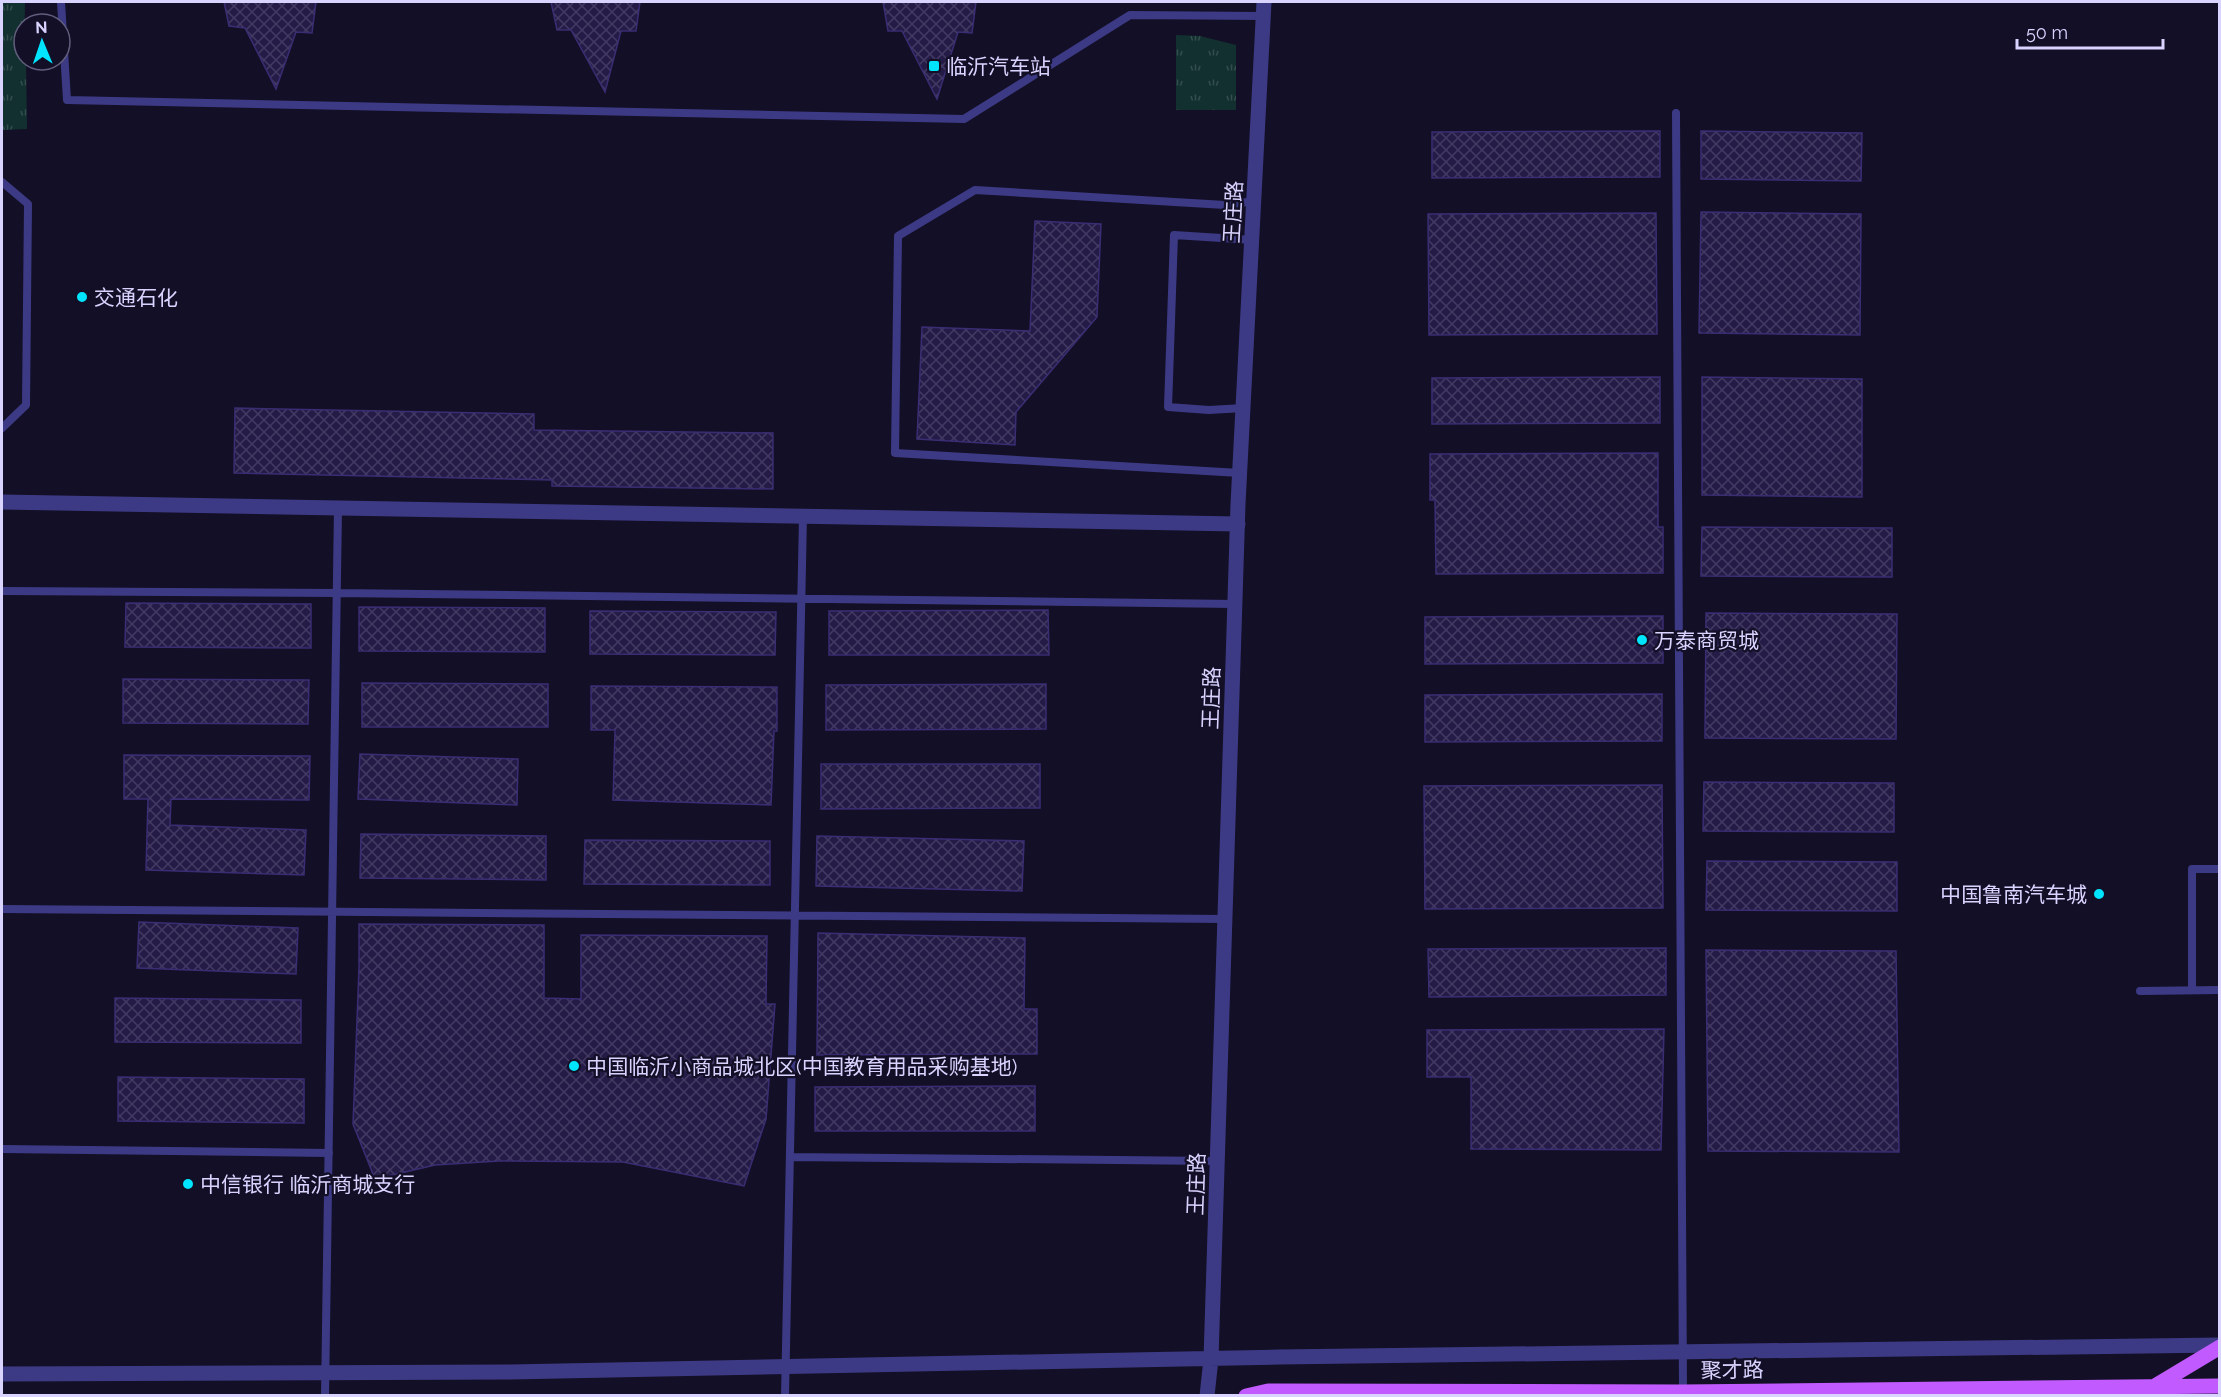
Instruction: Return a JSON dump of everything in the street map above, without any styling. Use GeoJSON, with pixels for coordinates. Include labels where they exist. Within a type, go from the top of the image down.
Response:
{"type":"FeatureCollection","features":[{"type":"Feature","properties":{"kind":"main road"},"geometry":{"type":"LineString","coordinates":[[2153,1387],[2220,1346]]}},
{"type":"Feature","properties":{"kind":"main road","name":"聚才路"},"geometry":{"type":"LineString","coordinates":[[1246,1395],[1268,1391],[1683,1392],[2220,1386]]}},
{"type":"Feature","properties":{"kind":"street","name":"王庄路"},"geometry":{"type":"LineString","coordinates":[[1207,1395],[1211,1359],[1240,473],[1264,9]]}},
{"type":"Feature","properties":{"kind":"street"},"geometry":{"type":"LineString","coordinates":[[2,502],[1238,524]]}},
{"type":"Feature","properties":{"kind":"street"},"geometry":{"type":"LineString","coordinates":[[2,1374],[787,1368],[1211,1359],[2220,1346]]}},
{"type":"Feature","properties":{"kind":"lane"},"geometry":{"type":"LineString","coordinates":[[61,2],[67,100],[964,119],[1130,15],[1264,9]]}},
{"type":"Feature","properties":{"kind":"lane"},"geometry":{"type":"LineString","coordinates":[[1676,113],[1683,1392]]}},
{"type":"Feature","properties":{"kind":"lane"},"geometry":{"type":"LineString","coordinates":[[2,182],[28,204],[26,405],[2,428]]}},
{"type":"Feature","properties":{"kind":"lane"},"geometry":{"type":"LineString","coordinates":[[1240,473],[895,453],[898,236],[975,190],[1225,206],[1255,201]]}},
{"type":"Feature","properties":{"kind":"lane"},"geometry":{"type":"LineString","coordinates":[[1244,408],[1209,410],[1168,407],[1174,235],[1253,240]]}},
{"type":"Feature","properties":{"kind":"lane"},"geometry":{"type":"LineString","coordinates":[[325,1395],[338,508]]}},
{"type":"Feature","properties":{"kind":"lane"},"geometry":{"type":"LineString","coordinates":[[786,1395],[803,516]]}},
{"type":"Feature","properties":{"kind":"lane"},"geometry":{"type":"LineString","coordinates":[[2,591],[1235,604]]}},
{"type":"Feature","properties":{"kind":"lane"},"geometry":{"type":"LineString","coordinates":[[2192,990],[2192,869],[2220,869]]}},
{"type":"Feature","properties":{"kind":"lane"},"geometry":{"type":"LineString","coordinates":[[2,909],[1225,919]]}},
{"type":"Feature","properties":{"kind":"lane"},"geometry":{"type":"LineString","coordinates":[[2140,991],[2220,990]]}},
{"type":"Feature","properties":{"kind":"lane"},"geometry":{"type":"LineString","coordinates":[[2,1149],[329,1153]]}},
{"type":"Feature","properties":{"kind":"lane"},"geometry":{"type":"LineString","coordinates":[[790,1157],[1217,1161]]}},
{"type":"Feature","properties":{"kind":"green space"},"geometry":{"type":"Polygon","coordinates":[[[2,2],[25,2],[25,12],[12,12],[12,72],[26,72],[27,129],[2,130],[2,2]]]}},
{"type":"Feature","properties":{"kind":"green space"},"geometry":{"type":"Polygon","coordinates":[[[1176,35],[1200,36],[1236,45],[1236,110],[1176,110],[1176,35]]]}},
{"type":"Feature","properties":{"kind":"building"},"geometry":{"type":"Polygon","coordinates":[[[224,2],[316,2],[312,33],[296,32],[276,89],[245,28],[229,26],[224,2]]]}},
{"type":"Feature","properties":{"kind":"building"},"geometry":{"type":"Polygon","coordinates":[[[551,2],[640,2],[636,31],[621,31],[605,92],[571,30],[557,30],[551,2]]]}},
{"type":"Feature","properties":{"kind":"building","name":"临沂汽车站"},"geometry":{"type":"Polygon","coordinates":[[[883,2],[976,2],[972,33],[958,32],[937,99],[902,31],[888,31],[883,2]]]}},
{"type":"Feature","properties":{"kind":"building"},"geometry":{"type":"Polygon","coordinates":[[[1660,131],[1660,177],[1432,178],[1432,132],[1660,131]]]}},
{"type":"Feature","properties":{"kind":"building"},"geometry":{"type":"Polygon","coordinates":[[[1701,131],[1862,133],[1861,181],[1701,179],[1701,131]]]}},
{"type":"Feature","properties":{"kind":"building"},"geometry":{"type":"Polygon","coordinates":[[[1701,212],[1861,214],[1860,335],[1699,333],[1701,212]]]}},
{"type":"Feature","properties":{"kind":"building"},"geometry":{"type":"Polygon","coordinates":[[[1656,213],[1657,334],[1429,335],[1428,214],[1656,213]]]}},
{"type":"Feature","properties":{"kind":"building"},"geometry":{"type":"Polygon","coordinates":[[[1035,221],[1101,224],[1097,317],[1016,412],[1015,445],[917,439],[922,327],[1030,331],[1035,221]]]}},
{"type":"Feature","properties":{"kind":"building"},"geometry":{"type":"Polygon","coordinates":[[[1660,377],[1660,423],[1432,424],[1432,378],[1660,377]]]}},
{"type":"Feature","properties":{"kind":"building"},"geometry":{"type":"Polygon","coordinates":[[[1702,377],[1862,379],[1862,497],[1702,495],[1702,377]]]}},
{"type":"Feature","properties":{"kind":"building"},"geometry":{"type":"Polygon","coordinates":[[[235,408],[534,414],[534,430],[773,433],[773,489],[552,486],[552,480],[234,473],[235,408]]]}},
{"type":"Feature","properties":{"kind":"building"},"geometry":{"type":"Polygon","coordinates":[[[1658,453],[1658,527],[1663,527],[1663,573],[1436,574],[1435,500],[1430,500],[1430,454],[1658,453]]]}},
{"type":"Feature","properties":{"kind":"building"},"geometry":{"type":"Polygon","coordinates":[[[1702,527],[1892,528],[1892,577],[1701,576],[1702,527]]]}},
{"type":"Feature","properties":{"kind":"building"},"geometry":{"type":"Polygon","coordinates":[[[126,603],[311,604],[311,648],[125,647],[126,603]]]}},
{"type":"Feature","properties":{"kind":"building"},"geometry":{"type":"Polygon","coordinates":[[[359,607],[545,608],[545,652],[359,651],[359,607]]]}},
{"type":"Feature","properties":{"kind":"building"},"geometry":{"type":"Polygon","coordinates":[[[1048,610],[1049,655],[829,655],[829,611],[1048,610]]]}},
{"type":"Feature","properties":{"kind":"building"},"geometry":{"type":"Polygon","coordinates":[[[590,611],[776,612],[775,655],[590,654],[590,611]]]}},
{"type":"Feature","properties":{"kind":"building"},"geometry":{"type":"Polygon","coordinates":[[[1706,613],[1897,614],[1896,739],[1705,738],[1706,613]]]}},
{"type":"Feature","properties":{"kind":"building"},"geometry":{"type":"Polygon","coordinates":[[[1663,616],[1663,663],[1425,664],[1425,617],[1663,616]]]}},
{"type":"Feature","properties":{"kind":"building"},"geometry":{"type":"Polygon","coordinates":[[[123,679],[309,680],[308,724],[123,723],[123,679]]]}},
{"type":"Feature","properties":{"kind":"building"},"geometry":{"type":"Polygon","coordinates":[[[362,683],[548,684],[548,727],[362,727],[362,683]]]}},
{"type":"Feature","properties":{"kind":"building"},"geometry":{"type":"Polygon","coordinates":[[[1046,684],[1046,729],[826,730],[826,685],[1046,684]]]}},
{"type":"Feature","properties":{"kind":"building"},"geometry":{"type":"Polygon","coordinates":[[[591,686],[777,687],[777,731],[774,731],[771,805],[613,800],[615,730],[591,730],[591,686]]]}},
{"type":"Feature","properties":{"kind":"building"},"geometry":{"type":"Polygon","coordinates":[[[1662,694],[1662,741],[1425,742],[1425,695],[1662,694]]]}},
{"type":"Feature","properties":{"kind":"building"},"geometry":{"type":"Polygon","coordinates":[[[360,754],[518,759],[517,805],[358,799],[360,754]]]}},
{"type":"Feature","properties":{"kind":"building"},"geometry":{"type":"Polygon","coordinates":[[[124,755],[310,756],[309,800],[171,799],[170,825],[306,830],[304,875],[146,870],[148,799],[124,799],[124,755]]]}},
{"type":"Feature","properties":{"kind":"building"},"geometry":{"type":"Polygon","coordinates":[[[821,764],[1040,764],[1040,808],[821,809],[821,764]]]}},
{"type":"Feature","properties":{"kind":"building"},"geometry":{"type":"Polygon","coordinates":[[[1704,782],[1894,783],[1894,832],[1703,831],[1704,782]]]}},
{"type":"Feature","properties":{"kind":"building"},"geometry":{"type":"Polygon","coordinates":[[[1662,785],[1663,908],[1425,909],[1424,786],[1662,785]]]}},
{"type":"Feature","properties":{"kind":"building"},"geometry":{"type":"Polygon","coordinates":[[[361,834],[546,836],[546,880],[360,878],[361,834]]]}},
{"type":"Feature","properties":{"kind":"building"},"geometry":{"type":"Polygon","coordinates":[[[817,836],[1024,841],[1022,891],[816,886],[817,836]]]}},
{"type":"Feature","properties":{"kind":"building"},"geometry":{"type":"Polygon","coordinates":[[[585,840],[770,841],[770,885],[584,884],[585,840]]]}},
{"type":"Feature","properties":{"kind":"building"},"geometry":{"type":"Polygon","coordinates":[[[1707,861],[1897,862],[1897,911],[1706,910],[1707,861]]]}},
{"type":"Feature","properties":{"kind":"building"},"geometry":{"type":"Polygon","coordinates":[[[139,922],[298,928],[296,974],[137,968],[139,922]]]}},
{"type":"Feature","properties":{"kind":"building"},"geometry":{"type":"Polygon","coordinates":[[[359,924],[544,925],[544,998],[581,999],[581,935],[767,936],[766,1004],[775,1004],[766,1119],[744,1186],[623,1162],[499,1161],[435,1165],[375,1179],[353,1124],[359,924]]]}},
{"type":"Feature","properties":{"kind":"building"},"geometry":{"type":"Polygon","coordinates":[[[818,933],[1025,938],[1024,1009],[1037,1009],[1037,1054],[817,1055],[818,933]]]}},
{"type":"Feature","properties":{"kind":"building"},"geometry":{"type":"Polygon","coordinates":[[[1666,948],[1666,995],[1429,997],[1428,949],[1666,948]]]}},
{"type":"Feature","properties":{"kind":"building"},"geometry":{"type":"Polygon","coordinates":[[[1706,950],[1896,951],[1899,1152],[1708,1151],[1706,950]]]}},
{"type":"Feature","properties":{"kind":"building"},"geometry":{"type":"Polygon","coordinates":[[[115,998],[301,1000],[301,1043],[115,1042],[115,998]]]}},
{"type":"Feature","properties":{"kind":"building"},"geometry":{"type":"Polygon","coordinates":[[[1664,1029],[1661,1150],[1471,1149],[1471,1077],[1427,1077],[1427,1030],[1664,1029]]]}},
{"type":"Feature","properties":{"kind":"building"},"geometry":{"type":"Polygon","coordinates":[[[118,1077],[304,1079],[304,1123],[118,1121],[118,1077]]]}},
{"type":"Feature","properties":{"kind":"building"},"geometry":{"type":"Polygon","coordinates":[[[1035,1086],[1035,1131],[815,1131],[815,1087],[1035,1086]]]}},
{"type":"Feature","properties":{"kind":"place","name":"临沂汽车站"},"geometry":{"type":"Point","coordinates":[934,66]}},
{"type":"Feature","properties":{"kind":"place","name":"交通石化"},"geometry":{"type":"Point","coordinates":[82,297]}},
{"type":"Feature","properties":{"kind":"place","name":"万泰商贸城"},"geometry":{"type":"Point","coordinates":[1642,640]}},
{"type":"Feature","properties":{"kind":"place","name":"中国鲁南汽车城"},"geometry":{"type":"Point","coordinates":[2099,894]}},
{"type":"Feature","properties":{"kind":"place","name":"中国临沂小商品城北区(中国教育用品采购基地)"},"geometry":{"type":"Point","coordinates":[574,1066]}},
{"type":"Feature","properties":{"kind":"place","name":"中信银行 临沂商城支行"},"geometry":{"type":"Point","coordinates":[188,1184]}}]}
